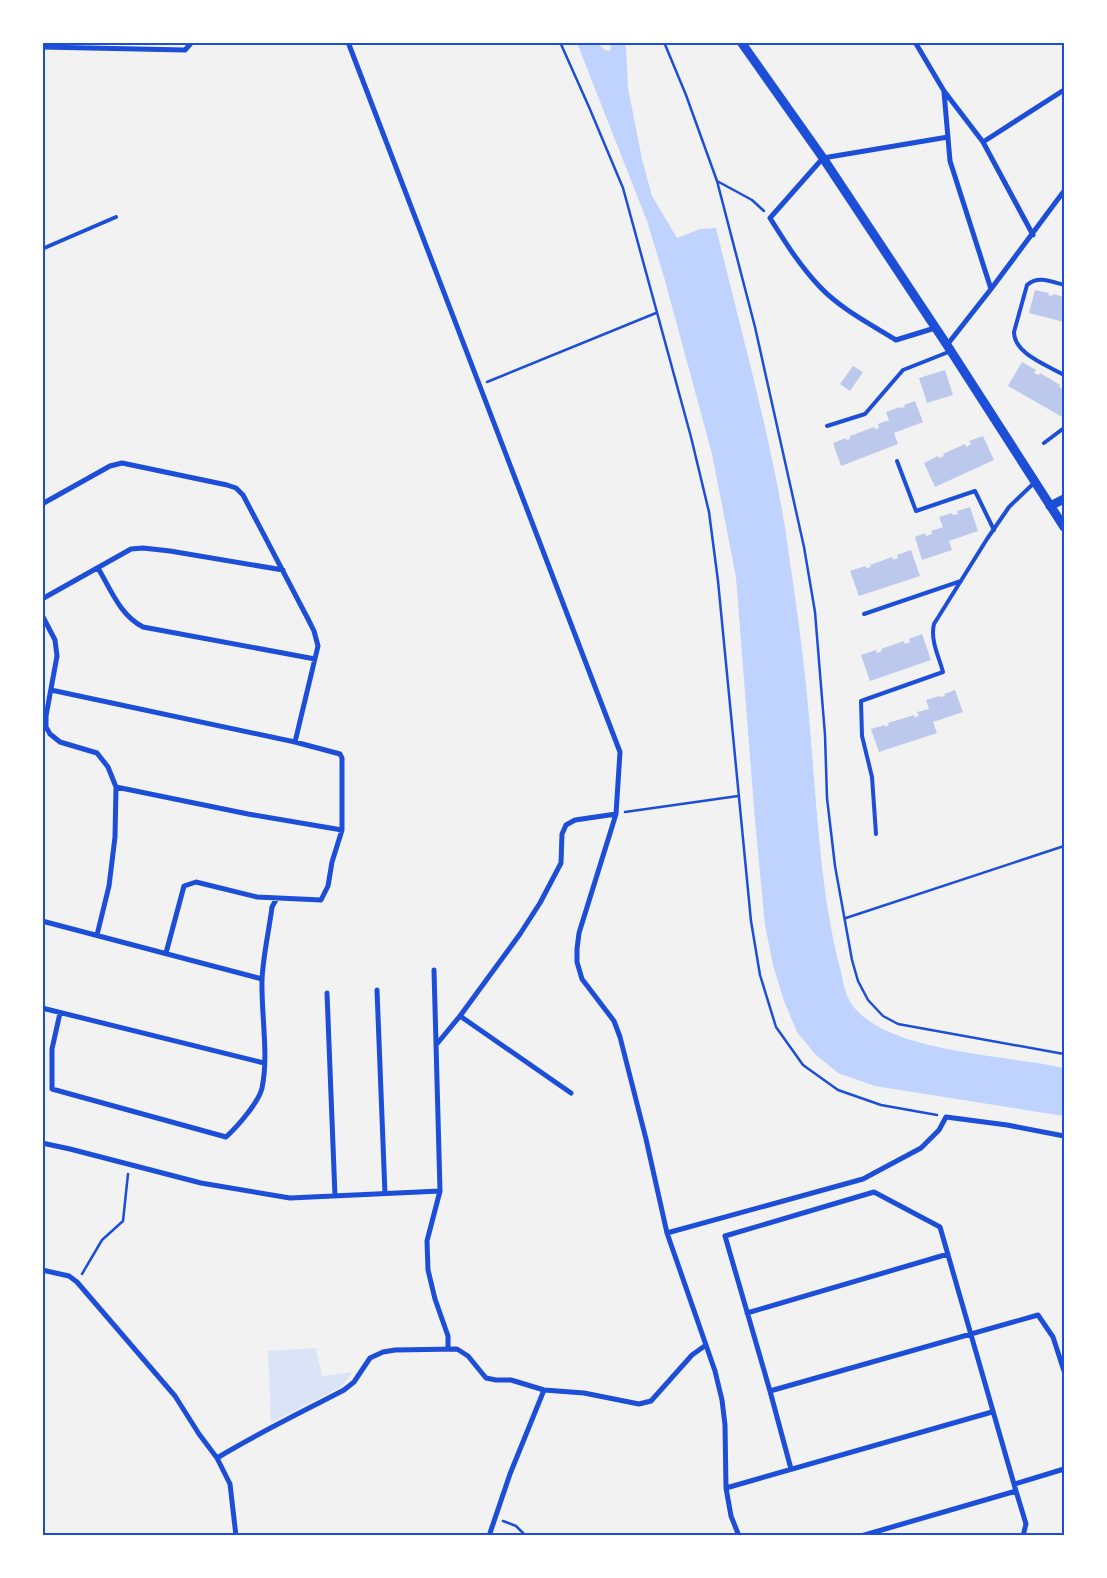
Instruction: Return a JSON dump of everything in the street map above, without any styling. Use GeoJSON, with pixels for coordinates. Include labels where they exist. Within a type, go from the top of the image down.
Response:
{"type":"FeatureCollection","features":[{"type":"Feature","properties":{"kind":"street"},"geometry":{"type":"LineString","coordinates":[[42,47],[185,50],[192,42]]}},
{"type":"Feature","properties":{"kind":"street"},"geometry":{"type":"LineString","coordinates":[[348,42],[620,752],[616,814],[579,933],[577,962],[582,979],[614,1022],[620,1037],[667,1233],[706,1345],[722,1400],[725,1425],[726,1488],[731,1516],[739,1536]]}},
{"type":"Feature","properties":{"kind":"street"},"geometry":{"type":"LineString","coordinates":[[741,42],[822,158],[949,348],[1064,527]]}},
{"type":"Feature","properties":{"kind":"street"},"geometry":{"type":"LineString","coordinates":[[915,42],[944,91],[982,142],[1032,235]]}},
{"type":"Feature","properties":{"kind":"street"},"geometry":{"type":"LineString","coordinates":[[982,142],[1064,90]]}},
{"type":"Feature","properties":{"kind":"street"},"geometry":{"type":"LineString","coordinates":[[944,91],[950,161],[991,289]]}},
{"type":"Feature","properties":{"kind":"street"},"geometry":{"type":"LineString","coordinates":[[935,328],[896,340],[850,312],[821,288],[793,255],[770,218],[822,158],[948,137]]}},
{"type":"Feature","properties":{"kind":"street"},"geometry":{"type":"LineString","coordinates":[[949,348],[1064,191]]}},
{"type":"Feature","properties":{"kind":"street"},"geometry":{"type":"LineString","coordinates":[[42,504],[110,466],[122,463],[227,484],[236,488],[243,495],[283,570],[314,631],[318,646],[295,742]]}},
{"type":"Feature","properties":{"kind":"street"},"geometry":{"type":"LineString","coordinates":[[1050,506],[1064,499]]}},
{"type":"Feature","properties":{"kind":"street"},"geometry":{"type":"LineString","coordinates":[[42,599],[132,549],[143,548],[283,570]]}},
{"type":"Feature","properties":{"kind":"street"},"geometry":{"type":"LineString","coordinates":[[98,568],[124,614],[133,622],[143,627],[315,659]]}},
{"type":"Feature","properties":{"kind":"street"},"geometry":{"type":"LineString","coordinates":[[42,615],[55,640],[57,656],[46,716],[46,727],[50,734],[60,742],[97,753],[108,767],[116,787],[115,837],[109,886],[97,935]]}},
{"type":"Feature","properties":{"kind":"street"},"geometry":{"type":"LineString","coordinates":[[51,690],[295,742],[340,754],[342,758],[342,830],[332,862],[328,886],[322,900],[257,897],[196,882],[184,886],[166,953]]}},
{"type":"Feature","properties":{"kind":"street"},"geometry":{"type":"LineString","coordinates":[[116,787],[248,814],[342,830]]}},
{"type":"Feature","properties":{"kind":"street"},"geometry":{"type":"LineString","coordinates":[[436,1046],[520,934],[540,903],[561,864],[562,834],[566,825],[575,820],[616,814]]}},
{"type":"Feature","properties":{"kind":"street"},"geometry":{"type":"LineString","coordinates":[[60,1013],[52,1049],[52,1089],[226,1137],[258,1098],[262,1088],[264,1063],[262,979],[272,907],[277,898]]}},
{"type":"Feature","properties":{"kind":"street"},"geometry":{"type":"LineString","coordinates":[[42,921],[262,979]]}},
{"type":"Feature","properties":{"kind":"street"},"geometry":{"type":"LineString","coordinates":[[434,970],[440,1191],[427,1241],[428,1270],[448,1336],[448,1350]]}},
{"type":"Feature","properties":{"kind":"street"},"geometry":{"type":"LineString","coordinates":[[377,990],[385,1194]]}},
{"type":"Feature","properties":{"kind":"street"},"geometry":{"type":"LineString","coordinates":[[327,993],[336,1196]]}},
{"type":"Feature","properties":{"kind":"street"},"geometry":{"type":"LineString","coordinates":[[42,1008],[264,1063]]}},
{"type":"Feature","properties":{"kind":"street"},"geometry":{"type":"LineString","coordinates":[[460,1016],[571,1093]]}},
{"type":"Feature","properties":{"kind":"street"},"geometry":{"type":"LineString","coordinates":[[667,1233],[863,1179],[921,1148],[939,1130],[946,1117],[1007,1125],[1064,1136]]}},
{"type":"Feature","properties":{"kind":"street"},"geometry":{"type":"LineString","coordinates":[[42,1144],[70,1149],[201,1183],[251,1193],[290,1198],[440,1191]]}},
{"type":"Feature","properties":{"kind":"street"},"geometry":{"type":"LineString","coordinates":[[791,1469],[724,1236],[874,1192],[940,1227],[992,1412],[1026,1524],[1023,1536]]}},
{"type":"Feature","properties":{"kind":"street"},"geometry":{"type":"LineString","coordinates":[[747,1313],[948,1254]]}},
{"type":"Feature","properties":{"kind":"street"},"geometry":{"type":"LineString","coordinates":[[42,1270],[69,1276],[77,1282],[175,1396],[217,1458],[230,1484],[236,1536]]}},
{"type":"Feature","properties":{"kind":"street"},"geometry":{"type":"LineString","coordinates":[[770,1391],[1038,1315],[1054,1337],[1064,1370]]}},
{"type":"Feature","properties":{"kind":"street"},"geometry":{"type":"LineString","coordinates":[[217,1458],[250,1437],[278,1425],[344,1390],[354,1382],[370,1358],[383,1352],[395,1350],[457,1350],[468,1356],[486,1378],[511,1380],[544,1390],[584,1393],[639,1404],[651,1401],[692,1355],[706,1345]]}},
{"type":"Feature","properties":{"kind":"street"},"geometry":{"type":"LineString","coordinates":[[489,1536],[510,1474],[544,1390]]}},
{"type":"Feature","properties":{"kind":"street"},"geometry":{"type":"LineString","coordinates":[[726,1488],[992,1412]]}},
{"type":"Feature","properties":{"kind":"street"},"geometry":{"type":"LineString","coordinates":[[1015,1484],[1064,1469]]}},
{"type":"Feature","properties":{"kind":"street"},"geometry":{"type":"LineString","coordinates":[[861,1536],[1016,1491]]}},
{"type":"Feature","properties":{"kind":"lane"},"geometry":{"type":"LineString","coordinates":[[42,249],[116,217]]}},
{"type":"Feature","properties":{"kind":"lane"},"geometry":{"type":"LineString","coordinates":[[1064,285],[1038,279],[1027,285],[1014,338],[1024,352],[1064,375]]}},
{"type":"Feature","properties":{"kind":"lane"},"geometry":{"type":"LineString","coordinates":[[827,426],[865,414],[903,370],[949,348]]}},
{"type":"Feature","properties":{"kind":"lane"},"geometry":{"type":"LineString","coordinates":[[1044,443],[1064,428]]}},
{"type":"Feature","properties":{"kind":"lane"},"geometry":{"type":"LineString","coordinates":[[898,462],[916,511],[975,491],[994,530]]}},
{"type":"Feature","properties":{"kind":"lane"},"geometry":{"type":"LineString","coordinates":[[876,834],[872,777],[862,736],[861,701],[943,672],[932,632],[934,624],[1009,507],[1035,482]]}},
{"type":"Feature","properties":{"kind":"lane"},"geometry":{"type":"LineString","coordinates":[[864,614],[961,581]]}},
{"type":"Feature","properties":{"kind":"path"},"geometry":{"type":"LineString","coordinates":[[560,42],[590,107],[622,188],[691,437],[709,512],[719,591],[751,921],[760,975],[776,1027],[803,1065],[838,1090],[881,1106],[946,1117]]}},
{"type":"Feature","properties":{"kind":"path"},"geometry":{"type":"LineString","coordinates":[[664,42],[686,95],[717,181],[770,391],[806,556],[815,612],[825,735],[827,798],[834,866],[846,918],[852,960],[858,981],[868,1000],[883,1016],[898,1024],[1064,1054]]}},
{"type":"Feature","properties":{"kind":"path"},"geometry":{"type":"LineString","coordinates":[[717,181],[752,200],[770,218]]}},
{"type":"Feature","properties":{"kind":"path"},"geometry":{"type":"LineString","coordinates":[[479,385],[656,313]]}},
{"type":"Feature","properties":{"kind":"path"},"geometry":{"type":"LineString","coordinates":[[616,814],[738,796]]}},
{"type":"Feature","properties":{"kind":"path"},"geometry":{"type":"LineString","coordinates":[[846,918],[1064,846]]}},
{"type":"Feature","properties":{"kind":"path"},"geometry":{"type":"LineString","coordinates":[[77,1282],[102,1240],[123,1221],[129,1165]]}},
{"type":"Feature","properties":{"kind":"path"},"geometry":{"type":"LineString","coordinates":[[495,1518],[516,1526],[526,1536]]}},
{"type":"Feature","properties":{"kind":"shaded area"},"geometry":{"type":"Polygon","coordinates":[[[316,1348],[322,1376],[353,1372],[341,1387],[271,1423],[268,1351],[316,1348]]]}},
{"type":"Feature","properties":{"kind":"water"},"geometry":{"type":"Polygon","coordinates":[[[577,43],[597,43],[609,51],[611,48],[609,43],[624,43],[626,48],[628,88],[642,159],[652,196],[677,238],[700,229],[716,228],[762,414],[785,527],[806,683],[824,886],[834,943],[848,998],[853,1006],[870,1022],[893,1034],[951,1050],[1064,1068],[1064,1116],[875,1086],[838,1073],[815,1054],[797,1032],[784,1001],[773,965],[765,925],[736,577],[712,454],[647,221],[577,43]]]}},
{"type":"Feature","properties":{"kind":"building"},"geometry":{"type":"Polygon","coordinates":[[[1035,290],[1049,293],[1048,295],[1052,296],[1053,294],[1064,297],[1064,322],[1029,313],[1035,290]]]}},
{"type":"Feature","properties":{"kind":"building"},"geometry":{"type":"Polygon","coordinates":[[[1022,362],[1036,370],[1034,373],[1039,375],[1040,373],[1060,385],[1059,387],[1064,390],[1064,418],[1008,386],[1022,362]]]}},
{"type":"Feature","properties":{"kind":"building"},"geometry":{"type":"Polygon","coordinates":[[[853,366],[863,372],[850,391],[840,384],[853,366]]]}},
{"type":"Feature","properties":{"kind":"building"},"geometry":{"type":"Polygon","coordinates":[[[945,370],[953,395],[927,403],[919,378],[945,370]]]}},
{"type":"Feature","properties":{"kind":"building"},"geometry":{"type":"Polygon","coordinates":[[[915,401],[923,422],[894,433],[898,444],[841,466],[833,443],[846,438],[846,440],[850,439],[850,436],[874,427],[875,429],[879,428],[878,424],[889,420],[886,412],[905,407],[904,405],[915,401]]]}},
{"type":"Feature","properties":{"kind":"building"},"geometry":{"type":"Polygon","coordinates":[[[983,436],[994,460],[935,487],[924,463],[938,456],[939,458],[944,456],[943,454],[965,444],[966,447],[971,444],[969,441],[983,436]]]}},
{"type":"Feature","properties":{"kind":"building"},"geometry":{"type":"Polygon","coordinates":[[[970,507],[978,531],[949,541],[952,550],[922,560],[915,537],[925,533],[926,536],[932,534],[931,531],[943,527],[939,517],[952,513],[953,515],[958,514],[957,511],[970,507]]]}},
{"type":"Feature","properties":{"kind":"building"},"geometry":{"type":"Polygon","coordinates":[[[911,550],[920,576],[859,596],[850,571],[865,566],[866,568],[871,567],[870,565],[892,557],[893,560],[898,558],[897,555],[911,550]]]}},
{"type":"Feature","properties":{"kind":"building"},"geometry":{"type":"Polygon","coordinates":[[[922,634],[931,660],[870,681],[861,655],[876,650],[877,653],[882,651],[881,649],[904,641],[905,644],[910,642],[909,639],[922,634]]]}},
{"type":"Feature","properties":{"kind":"building"},"geometry":{"type":"Polygon","coordinates":[[[955,690],[963,712],[933,722],[937,733],[879,752],[871,729],[885,725],[885,727],[889,725],[888,723],[914,715],[914,717],[919,716],[917,712],[929,709],[926,700],[945,696],[944,694],[955,690]]]}}]}
